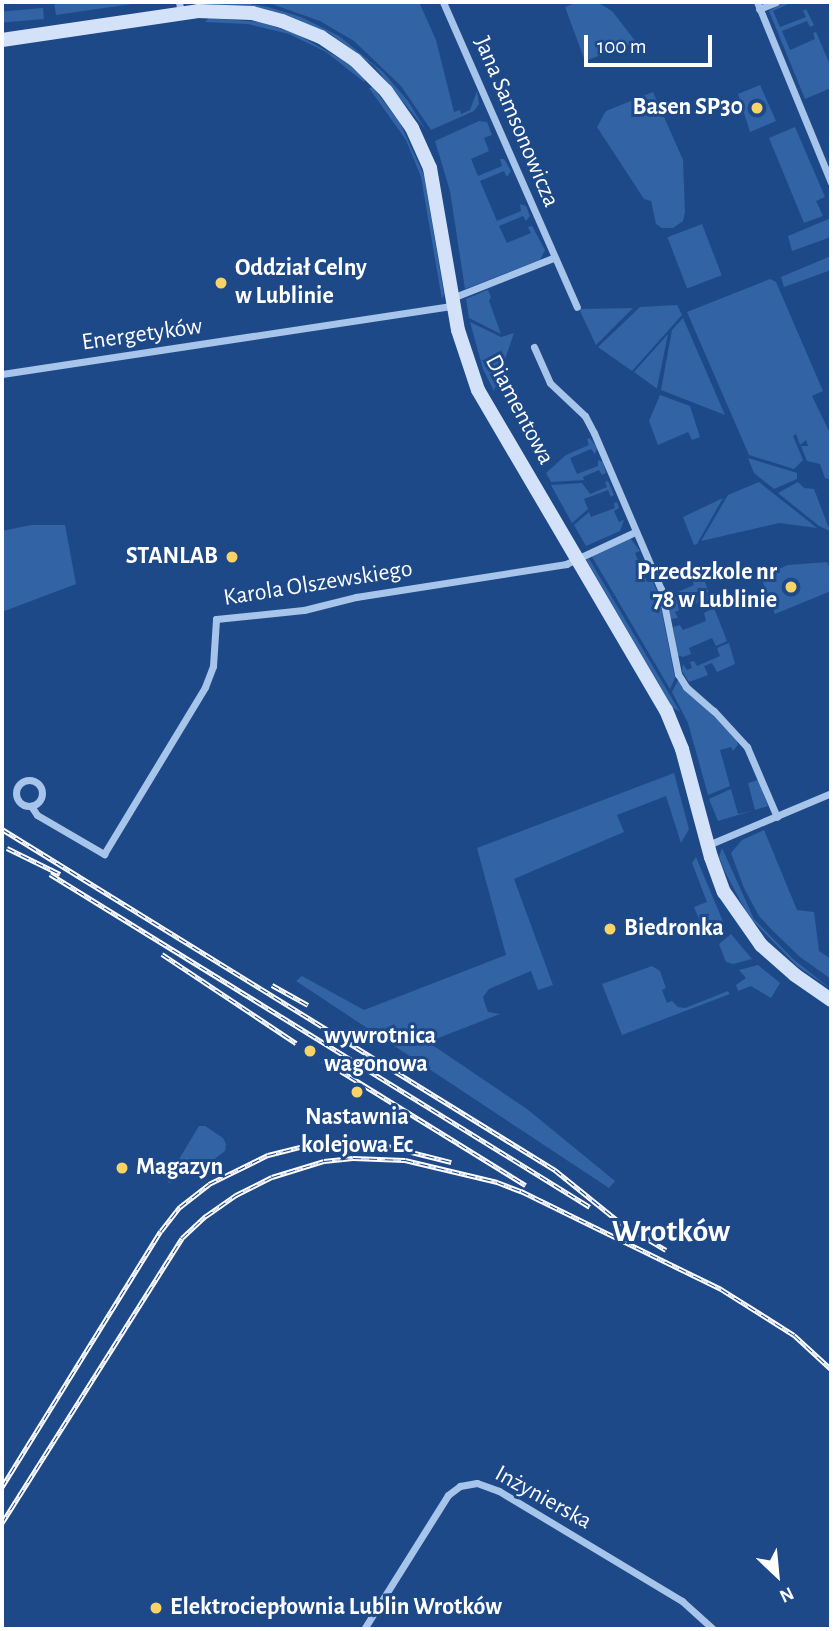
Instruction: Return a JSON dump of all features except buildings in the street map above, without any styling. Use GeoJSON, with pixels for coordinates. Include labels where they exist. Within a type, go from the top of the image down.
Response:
{"type":"FeatureCollection","features":[{"type":"Feature","properties":{"kind":"street","name":"Jana Samsonowicza"},"geometry":{"type":"LineString","coordinates":[[443,2],[553,258],[560,266],[577,307]]}},
{"type":"Feature","properties":{"kind":"street"},"geometry":{"type":"LineString","coordinates":[[776,2],[758,5],[831,182]]}},
{"type":"Feature","properties":{"kind":"street","name":"Diamentowa"},"geometry":{"type":"LineString","coordinates":[[2,40],[180,7],[237,12],[282,21],[334,44],[373,77],[406,118],[427,159],[436,193],[461,346],[478,390],[673,724],[707,845],[724,892],[754,937],[795,975],[831,1000]]}},
{"type":"Feature","properties":{"kind":"street","name":"Energetyków"},"geometry":{"type":"LineString","coordinates":[[2,374],[453,302],[553,258]]}},
{"type":"Feature","properties":{"kind":"street"},"geometry":{"type":"LineString","coordinates":[[534,347],[550,383],[589,424],[661,589],[678,674],[686,687],[714,711],[747,747],[776,817]]}},
{"type":"Feature","properties":{"kind":"street"},"geometry":{"type":"LineString","coordinates":[[577,558],[635,532]]}},
{"type":"Feature","properties":{"kind":"street","name":"Karola Olszewskiego"},"geometry":{"type":"LineString","coordinates":[[31,806],[37,815],[104,854],[205,687],[213,666],[216,619],[304,610],[356,597],[550,567],[577,558]]}},
{"type":"Feature","properties":{"kind":"street"},"geometry":{"type":"LineString","coordinates":[[707,845],[831,793]]}},
{"type":"Feature","properties":{"kind":"street","name":"Inżynierska"},"geometry":{"type":"LineString","coordinates":[[364,1629],[447,1495],[470,1483],[499,1491],[682,1601],[713,1629]]}},
{"type":"Feature","properties":{"kind":"shaded area"},"geometry":{"type":"Polygon","coordinates":[[[54,2],[146,2],[56,15],[54,2]]]}},
{"type":"Feature","properties":{"kind":"shaded area"},"geometry":{"type":"Polygon","coordinates":[[[186,2],[238,2],[268,7],[301,17],[339,36],[383,72],[408,101],[425,129],[374,66],[329,33],[265,9],[186,2]]]}},
{"type":"Feature","properties":{"kind":"shaded area"},"geometry":{"type":"Polygon","coordinates":[[[266,2],[419,2],[436,40],[454,112],[460,110],[461,114],[470,110],[477,91],[479,104],[474,111],[431,130],[401,86],[354,41],[320,21],[266,2]]]}},
{"type":"Feature","properties":{"kind":"shaded area"},"geometry":{"type":"Polygon","coordinates":[[[579,2],[597,2],[612,11],[636,42],[585,61],[565,7],[579,2]]]}},
{"type":"Feature","properties":{"kind":"shaded area"},"geometry":{"type":"Polygon","coordinates":[[[784,2],[793,2],[773,11],[780,27],[806,17],[803,11],[806,9],[814,25],[810,27],[807,21],[782,31],[790,50],[815,39],[813,33],[816,32],[831,67],[831,88],[805,99],[769,11],[784,2]]]}},
{"type":"Feature","properties":{"kind":"shaded area"},"geometry":{"type":"Polygon","coordinates":[[[43,8],[44,19],[3,23],[2,12],[43,8]]]}},
{"type":"Feature","properties":{"kind":"shaded area"},"geometry":{"type":"Polygon","coordinates":[[[209,18],[260,22],[295,33],[346,62],[365,79],[364,82],[326,52],[289,34],[248,24],[205,22],[209,18]]]}},
{"type":"Feature","properties":{"kind":"shaded area","name":"Basen SP30"},"geometry":{"type":"Polygon","coordinates":[[[760,85],[776,121],[750,132],[738,94],[760,85]]]}},
{"type":"Feature","properties":{"kind":"shaded area"},"geometry":{"type":"Polygon","coordinates":[[[373,87],[400,123],[424,175],[444,294],[442,300],[421,177],[406,140],[369,88],[373,87]]]}},
{"type":"Feature","properties":{"kind":"shaded area"},"geometry":{"type":"Polygon","coordinates":[[[653,92],[683,160],[685,212],[683,221],[673,228],[662,228],[656,224],[651,201],[644,199],[597,127],[606,111],[653,92]]]}},
{"type":"Feature","properties":{"kind":"shaded area"},"geometry":{"type":"Polygon","coordinates":[[[479,121],[487,122],[492,135],[484,138],[489,151],[471,159],[478,176],[502,166],[500,159],[504,159],[511,171],[507,177],[504,171],[480,181],[497,221],[521,211],[520,204],[526,206],[530,216],[526,221],[523,216],[499,226],[507,243],[531,233],[528,227],[532,226],[545,250],[540,260],[465,289],[450,191],[435,141],[479,121]]]}},
{"type":"Feature","properties":{"kind":"shaded area"},"geometry":{"type":"Polygon","coordinates":[[[795,127],[825,197],[816,201],[823,216],[804,223],[769,138],[795,127]]]}},
{"type":"Feature","properties":{"kind":"shaded area"},"geometry":{"type":"Polygon","coordinates":[[[831,218],[831,237],[792,251],[788,236],[831,218]]]}},
{"type":"Feature","properties":{"kind":"shaded area"},"geometry":{"type":"Polygon","coordinates":[[[702,224],[722,275],[687,289],[667,237],[702,224]]]}},
{"type":"Feature","properties":{"kind":"shaded area"},"geometry":{"type":"Polygon","coordinates":[[[831,256],[831,270],[784,287],[781,277],[831,256]]]}},
{"type":"Feature","properties":{"kind":"shaded area"},"geometry":{"type":"Polygon","coordinates":[[[770,279],[776,282],[823,391],[812,396],[831,435],[831,480],[825,478],[820,464],[807,461],[801,446],[808,446],[806,440],[800,445],[796,434],[793,436],[803,460],[794,469],[749,455],[687,312],[770,279]]]}},
{"type":"Feature","properties":{"kind":"shaded area"},"geometry":{"type":"Polygon","coordinates":[[[488,290],[491,297],[489,301],[501,334],[469,318],[466,299],[488,290]]]}},
{"type":"Feature","properties":{"kind":"shaded area"},"geometry":{"type":"Polygon","coordinates":[[[677,305],[682,315],[632,371],[598,347],[640,307],[677,305]]]}},
{"type":"Feature","properties":{"kind":"shaded area"},"geometry":{"type":"Polygon","coordinates":[[[633,308],[596,345],[580,311],[581,309],[633,308]]]}},
{"type":"Feature","properties":{"kind":"shaded area"},"geometry":{"type":"Polygon","coordinates":[[[683,318],[725,415],[661,390],[672,330],[683,318]]]}},
{"type":"Feature","properties":{"kind":"shaded area"},"geometry":{"type":"Polygon","coordinates":[[[470,322],[501,337],[514,333],[494,391],[483,369],[470,322]]]}},
{"type":"Feature","properties":{"kind":"shaded area"},"geometry":{"type":"Polygon","coordinates":[[[668,334],[657,388],[656,388],[634,372],[668,334]]]}},
{"type":"Feature","properties":{"kind":"shaded area"},"geometry":{"type":"Polygon","coordinates":[[[660,395],[690,406],[700,437],[692,440],[688,432],[658,445],[649,421],[660,395]]]}},
{"type":"Feature","properties":{"kind":"shaded area"},"geometry":{"type":"Polygon","coordinates":[[[590,438],[597,448],[595,454],[591,449],[570,458],[577,474],[598,466],[598,460],[603,462],[606,473],[602,475],[599,470],[583,477],[584,480],[551,482],[546,473],[566,455],[589,445],[587,439],[590,438]]]}},
{"type":"Feature","properties":{"kind":"shaded area"},"geometry":{"type":"Polygon","coordinates":[[[748,458],[797,473],[797,479],[774,489],[754,473],[748,458]]]}},
{"type":"Feature","properties":{"kind":"shaded area"},"geometry":{"type":"Polygon","coordinates":[[[608,481],[614,495],[611,497],[608,490],[584,499],[588,509],[572,523],[551,485],[582,483],[590,494],[607,487],[605,482],[608,481]]]}},
{"type":"Feature","properties":{"kind":"shaded area"},"geometry":{"type":"Polygon","coordinates":[[[759,482],[817,528],[779,523],[701,541],[728,495],[759,482]]]}},
{"type":"Feature","properties":{"kind":"shaded area"},"geometry":{"type":"Polygon","coordinates":[[[798,482],[804,488],[814,489],[830,531],[819,526],[778,493],[798,482]]]}},
{"type":"Feature","properties":{"kind":"shaded area"},"geometry":{"type":"Polygon","coordinates":[[[723,498],[697,544],[694,545],[683,517],[723,498]]]}},
{"type":"Feature","properties":{"kind":"shaded area"},"geometry":{"type":"Polygon","coordinates":[[[617,502],[619,508],[614,511],[619,522],[624,520],[620,531],[586,546],[574,525],[589,512],[591,517],[615,508],[614,503],[617,502]]]}},
{"type":"Feature","properties":{"kind":"shaded area"},"geometry":{"type":"Polygon","coordinates":[[[31,525],[65,525],[76,584],[2,612],[2,531],[31,525]]]}},
{"type":"Feature","properties":{"kind":"shaded area"},"geometry":{"type":"Polygon","coordinates":[[[630,538],[640,551],[635,553],[647,582],[652,580],[658,593],[675,678],[670,689],[591,555],[630,538]]]}},
{"type":"Feature","properties":{"kind":"shaded area"},"geometry":{"type":"Polygon","coordinates":[[[588,557],[680,712],[672,707],[587,561],[588,557]]]}},
{"type":"Feature","properties":{"kind":"shaded area"},"geometry":{"type":"Polygon","coordinates":[[[827,562],[831,571],[831,591],[775,614],[761,577],[788,565],[827,562]]]}},
{"type":"Feature","properties":{"kind":"shaded area"},"geometry":{"type":"Polygon","coordinates":[[[702,573],[713,605],[703,610],[699,602],[675,612],[678,618],[671,619],[665,592],[669,590],[671,595],[694,585],[692,578],[702,573]]]}},
{"type":"Feature","properties":{"kind":"shaded area"},"geometry":{"type":"Polygon","coordinates":[[[714,608],[727,641],[716,646],[712,638],[689,648],[691,654],[683,657],[677,655],[673,627],[680,625],[683,630],[706,621],[704,613],[714,608]]]}},
{"type":"Feature","properties":{"kind":"shaded area"},"geometry":{"type":"Polygon","coordinates":[[[729,643],[735,664],[717,672],[712,663],[704,666],[708,675],[689,682],[682,671],[683,664],[687,670],[692,668],[690,662],[694,661],[697,666],[720,656],[717,648],[729,643]]]}},
{"type":"Feature","properties":{"kind":"shaded area"},"geometry":{"type":"Polygon","coordinates":[[[678,680],[736,739],[738,745],[733,751],[731,747],[720,750],[730,786],[708,795],[688,723],[672,692],[678,680]]]}},
{"type":"Feature","properties":{"kind":"shaded area"},"geometry":{"type":"Polygon","coordinates":[[[674,773],[689,829],[681,843],[666,796],[617,815],[624,832],[514,879],[553,985],[538,990],[531,971],[489,989],[483,997],[488,1012],[500,1014],[428,1042],[527,1109],[615,1181],[609,1188],[296,981],[302,976],[364,1010],[506,955],[477,848],[674,773]]]}},
{"type":"Feature","properties":{"kind":"shaded area"},"geometry":{"type":"Polygon","coordinates":[[[758,780],[768,806],[755,810],[748,783],[758,780]]]}},
{"type":"Feature","properties":{"kind":"shaded area"},"geometry":{"type":"Polygon","coordinates":[[[731,789],[738,814],[753,810],[718,821],[709,799],[731,789]]]}},
{"type":"Feature","properties":{"kind":"shaded area"},"geometry":{"type":"Polygon","coordinates":[[[764,830],[797,910],[814,912],[819,951],[831,959],[831,979],[800,957],[774,932],[759,916],[744,888],[731,853],[742,840],[764,830]]]}},
{"type":"Feature","properties":{"kind":"shaded area"},"geometry":{"type":"Polygon","coordinates":[[[722,848],[754,919],[793,959],[831,989],[797,966],[749,917],[719,857],[722,848]]]}},
{"type":"Feature","properties":{"kind":"shaded area"},"geometry":{"type":"Polygon","coordinates":[[[696,857],[724,924],[714,935],[701,936],[698,932],[703,929],[694,907],[707,902],[692,863],[696,857]]]}},
{"type":"Feature","properties":{"kind":"shaded area"},"geometry":{"type":"Polygon","coordinates":[[[731,934],[752,959],[733,964],[726,962],[719,944],[731,934]]]}},
{"type":"Feature","properties":{"kind":"shaded area"},"geometry":{"type":"Polygon","coordinates":[[[758,965],[780,983],[771,998],[751,986],[738,991],[736,985],[746,978],[739,970],[758,965]]]}},
{"type":"Feature","properties":{"kind":"shaded area"},"geometry":{"type":"Polygon","coordinates":[[[652,966],[660,971],[666,988],[662,990],[667,1003],[672,1001],[678,1007],[685,1008],[728,991],[730,994],[622,1035],[602,984],[652,966]]]}},
{"type":"Feature","properties":{"kind":"shaded area"},"geometry":{"type":"Polygon","coordinates":[[[199,1126],[205,1126],[223,1138],[225,1151],[212,1161],[169,1183],[167,1179],[199,1126]]]}},
{"type":"Feature","properties":{"kind":"railway"},"geometry":{"type":"LineString","coordinates":[[2,829],[555,1170],[622,1224],[666,1250]]}},
{"type":"Feature","properties":{"kind":"railway"},"geometry":{"type":"LineString","coordinates":[[7,848],[60,874]]}},
{"type":"Feature","properties":{"kind":"railway"},"geometry":{"type":"LineString","coordinates":[[50,874],[590,1207]]}},
{"type":"Feature","properties":{"kind":"railway"},"geometry":{"type":"LineString","coordinates":[[162,954],[296,1043]]}},
{"type":"Feature","properties":{"kind":"railway"},"geometry":{"type":"LineString","coordinates":[[272,985],[308,1005]]}},
{"type":"Feature","properties":{"kind":"railway"},"geometry":{"type":"LineString","coordinates":[[323,1060],[525,1185]]}},
{"type":"Feature","properties":{"kind":"railway"},"geometry":{"type":"LineString","coordinates":[[2,1487],[161,1231],[180,1207],[209,1184],[268,1155],[320,1142],[364,1140],[451,1162]]}},
{"type":"Feature","properties":{"kind":"railway"},"geometry":{"type":"LineString","coordinates":[[2,1523],[182,1238],[206,1216],[236,1195],[272,1177],[324,1161],[353,1158],[405,1160],[497,1182],[521,1191],[721,1289],[794,1335],[831,1369]]}},
{"type":"Feature","properties":{"kind":"place","name":"Basen SP30"},"geometry":{"type":"Point","coordinates":[757,108]}},
{"type":"Feature","properties":{"kind":"place","name":"Oddział Celny w Lublinie"},"geometry":{"type":"Point","coordinates":[221,283]}},
{"type":"Feature","properties":{"kind":"place","name":"STANLAB"},"geometry":{"type":"Point","coordinates":[232,557]}},
{"type":"Feature","properties":{"kind":"place","name":"Przedszkole nr 78 w Lublinie"},"geometry":{"type":"Point","coordinates":[791,587]}},
{"type":"Feature","properties":{"kind":"place","name":"Biedronka"},"geometry":{"type":"Point","coordinates":[610,929]}},
{"type":"Feature","properties":{"kind":"place","name":"wywrotnica wagonowa"},"geometry":{"type":"Point","coordinates":[310,1051]}},
{"type":"Feature","properties":{"kind":"place","name":"Nastawnia kolejowa Ec"},"geometry":{"type":"Point","coordinates":[357,1092]}},
{"type":"Feature","properties":{"kind":"place","name":"Magazyn"},"geometry":{"type":"Point","coordinates":[122,1168]}},
{"type":"Feature","properties":{"kind":"place","name":"Elektrociepłownia Lublin Wrotków"},"geometry":{"type":"Point","coordinates":[156,1608]}},
{"type":"Feature","properties":{"kind":"district","name":"Wrotków"},"geometry":{"type":"Point","coordinates":[671,1231]}}]}
